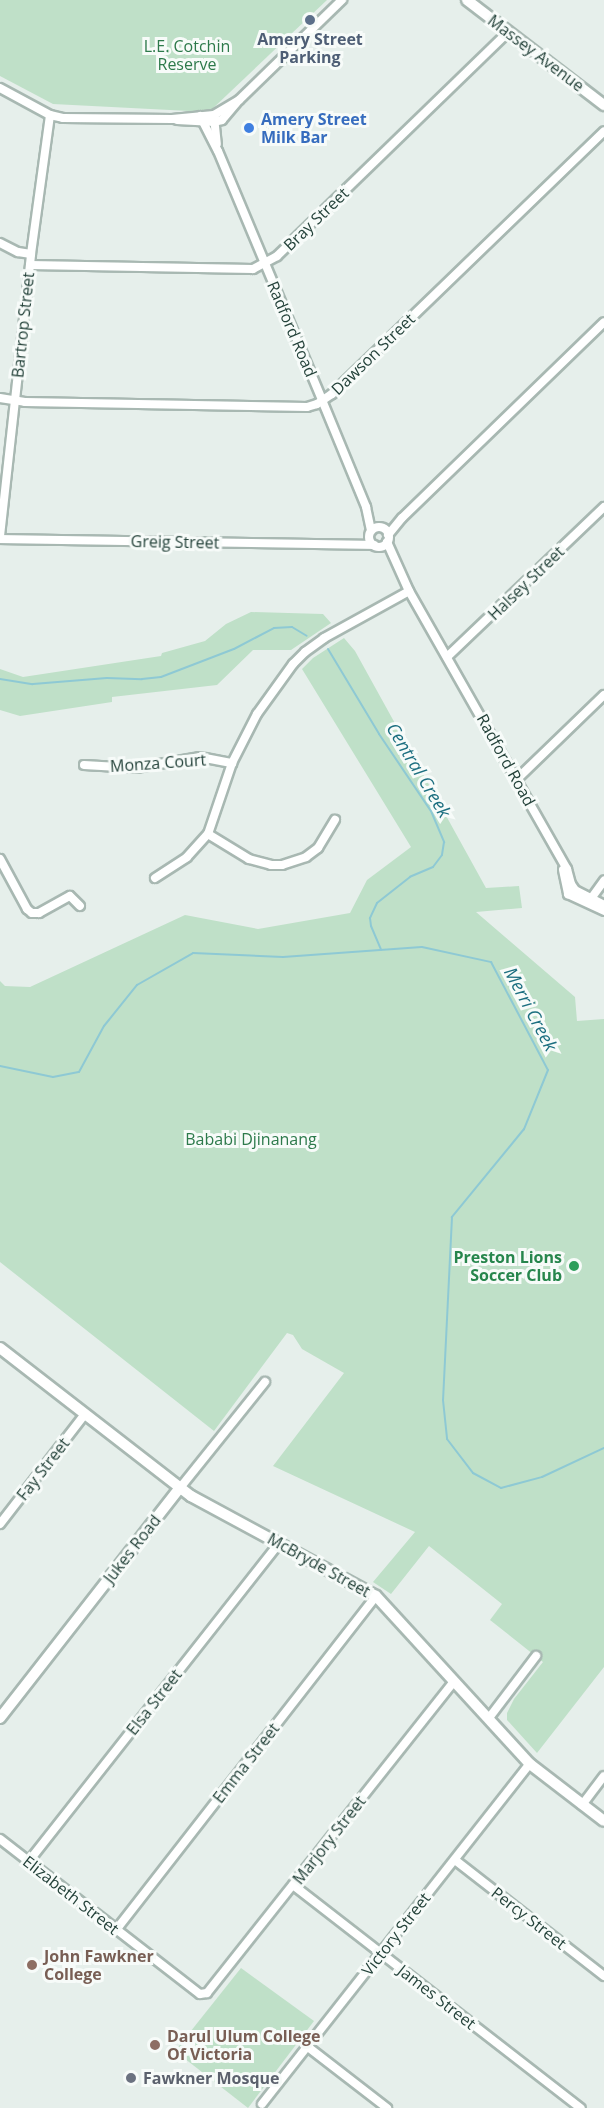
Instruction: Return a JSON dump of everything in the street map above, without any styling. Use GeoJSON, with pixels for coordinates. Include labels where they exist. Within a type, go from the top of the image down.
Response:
{"type":"FeatureCollection","features":[{"type":"Feature","properties":{"kind":"street"},"geometry":{"type":"LineString","coordinates":[[0,88],[50,114],[63,118],[214,119],[238,100],[342,0]]}},
{"type":"Feature","properties":{"kind":"street","name":"Massey Avenue"},"geometry":{"type":"LineString","coordinates":[[467,0],[604,105]]}},
{"type":"Feature","properties":{"kind":"street","name":"Bray Street"},"geometry":{"type":"LineString","coordinates":[[30,265],[253,268],[278,256],[508,32]]}},
{"type":"Feature","properties":{"kind":"street","name":"Bartrop Street"},"geometry":{"type":"LineString","coordinates":[[0,537],[31,254],[50,114]]}},
{"type":"Feature","properties":{"kind":"street","name":"Radford Road"},"geometry":{"type":"LineString","coordinates":[[214,119],[218,152]]}},
{"type":"Feature","properties":{"kind":"street","name":"Radford Road"},"geometry":{"type":"LineString","coordinates":[[201,120],[218,152],[366,507],[370,533],[375,546],[396,567]]}},
{"type":"Feature","properties":{"kind":"street","name":"Dawson Street"},"geometry":{"type":"LineString","coordinates":[[0,398],[15,402],[307,407],[332,394],[604,131]]}},
{"type":"Feature","properties":{"kind":"street"},"geometry":{"type":"LineString","coordinates":[[0,243],[18,252],[31,254]]}},
{"type":"Feature","properties":{"kind":"street"},"geometry":{"type":"LineString","coordinates":[[385,533],[604,322]]}},
{"type":"Feature","properties":{"kind":"street","name":"Radford Road"},"geometry":{"type":"LineString","coordinates":[[366,507],[385,533],[396,567],[567,869],[574,890],[604,911]]}},
{"type":"Feature","properties":{"kind":"street","name":"Halsey Street"},"geometry":{"type":"LineString","coordinates":[[447,657],[604,507]]}},
{"type":"Feature","properties":{"kind":"street","name":"Greig Street"},"geometry":{"type":"LineString","coordinates":[[350,545],[370,533],[385,533]]}},
{"type":"Feature","properties":{"kind":"street","name":"Greig Street"},"geometry":{"type":"LineString","coordinates":[[0,537],[375,546],[385,533]]}},
{"type":"Feature","properties":{"kind":"street"},"geometry":{"type":"LineString","coordinates":[[155,878],[187,856],[208,834],[232,763],[257,714],[304,652],[324,638],[409,591]]}},
{"type":"Feature","properties":{"kind":"street"},"geometry":{"type":"LineString","coordinates":[[517,779],[604,695]]}},
{"type":"Feature","properties":{"kind":"street","name":"Monza Court"},"geometry":{"type":"LineString","coordinates":[[84,765],[136,768],[200,757],[232,763]]}},
{"type":"Feature","properties":{"kind":"street"},"geometry":{"type":"LineString","coordinates":[[208,834],[249,859],[271,865],[282,865],[306,857],[318,848],[335,820]]}},
{"type":"Feature","properties":{"kind":"street"},"geometry":{"type":"LineString","coordinates":[[0,859],[27,909],[32,913],[39,913],[71,893],[80,906]]}},
{"type":"Feature","properties":{"kind":"street"},"geometry":{"type":"LineString","coordinates":[[590,900],[604,881]]}},
{"type":"Feature","properties":{"kind":"street","name":"Radford Road"},"geometry":{"type":"LineString","coordinates":[[590,900],[604,905]]}},
{"type":"Feature","properties":{"kind":"street","name":"McBryde Street"},"geometry":{"type":"LineString","coordinates":[[0,1348],[180,1488],[376,1596],[530,1764],[604,1821]]}},
{"type":"Feature","properties":{"kind":"street","name":"Jukes Road"},"geometry":{"type":"LineString","coordinates":[[0,1718],[265,1382]]}},
{"type":"Feature","properties":{"kind":"street","name":"Fay Street"},"geometry":{"type":"LineString","coordinates":[[0,1524],[85,1414]]}},
{"type":"Feature","properties":{"kind":"street","name":"Elsa Street"},"geometry":{"type":"LineString","coordinates":[[29,1861],[279,1543]]}},
{"type":"Feature","properties":{"kind":"street","name":"Emma Street"},"geometry":{"type":"LineString","coordinates":[[116,1930],[376,1596]]}},
{"type":"Feature","properties":{"kind":"street"},"geometry":{"type":"LineString","coordinates":[[489,1718],[536,1656]]}},
{"type":"Feature","properties":{"kind":"street","name":"Marjory Street"},"geometry":{"type":"LineString","coordinates":[[200,1994],[213,1988],[454,1681]]}},
{"type":"Feature","properties":{"kind":"street","name":"Victory Street"},"geometry":{"type":"LineString","coordinates":[[262,2104],[530,1764]]}},
{"type":"Feature","properties":{"kind":"street"},"geometry":{"type":"LineString","coordinates":[[582,1804],[604,1776]]}},
{"type":"Feature","properties":{"kind":"street","name":"Elizabeth Street"},"geometry":{"type":"LineString","coordinates":[[0,1839],[200,1994]]}},
{"type":"Feature","properties":{"kind":"street","name":"Percy Street"},"geometry":{"type":"LineString","coordinates":[[455,1860],[604,1976]]}},
{"type":"Feature","properties":{"kind":"street","name":"James Street"},"geometry":{"type":"LineString","coordinates":[[293,1885],[581,2108]]}},
{"type":"Feature","properties":{"kind":"street"},"geometry":{"type":"LineString","coordinates":[[308,2047],[387,2108]]}},
{"type":"Feature","properties":{"kind":"green space","name":"L.E. Cotchin Reserve"},"geometry":{"type":"Polygon","coordinates":[[[0,0],[327,0],[209,112],[53,104],[0,76],[0,0]]]}},
{"type":"Feature","properties":{"kind":"green space"},"geometry":{"type":"Polygon","coordinates":[[[251,612],[323,614],[331,623],[291,650],[253,650],[217,685],[112,697],[112,702],[20,716],[0,710],[0,669],[23,677],[161,656],[162,653],[205,641],[226,624],[251,612]]]}},
{"type":"Feature","properties":{"kind":"green space","name":"Bababi Djinanang"},"geometry":{"type":"Polygon","coordinates":[[[344,638],[355,651],[486,888],[519,886],[522,908],[476,912],[575,997],[577,1021],[604,1019],[604,1667],[537,1753],[507,1720],[507,1713],[514,1699],[543,1662],[490,1620],[502,1604],[429,1546],[391,1594],[373,1582],[415,1532],[273,1466],[344,1373],[302,1349],[293,1335],[287,1333],[214,1431],[0,1262],[0,981],[5,986],[30,987],[185,915],[258,929],[350,913],[367,880],[411,847],[302,669],[313,658],[344,638]]]}},
{"type":"Feature","properties":{"kind":"green space"},"geometry":{"type":"Polygon","coordinates":[[[241,1968],[314,2021],[248,2108],[175,2051],[241,1968]]]}},
{"type":"Feature","properties":{"kind":"waterway","name":"Central Creek"},"geometry":{"type":"LineString","coordinates":[[0,679],[33,684],[107,678],[161,677],[234,649],[274,628],[292,627],[307,636]]}},
{"type":"Feature","properties":{"kind":"waterway","name":"Central Creek"},"geometry":{"type":"LineString","coordinates":[[328,649],[379,734],[431,811],[444,842],[442,855],[433,867],[410,877],[377,903],[370,918],[381,950]]}},
{"type":"Feature","properties":{"kind":"waterway","name":"Merri Creek"},"geometry":{"type":"LineString","coordinates":[[0,1066],[53,1077],[79,1072],[104,1026],[137,985],[193,953],[283,957],[422,947],[491,962],[548,1070],[524,1129],[452,1217],[443,1400],[447,1439],[473,1473],[501,1488],[542,1477],[604,1448]]}},
{"type":"Feature","properties":{"kind":"place","name":"Amery Street Parking"},"geometry":{"type":"Point","coordinates":[310,20]}},
{"type":"Feature","properties":{"kind":"place","name":"Amery Street Milk Bar"},"geometry":{"type":"Point","coordinates":[249,128]}},
{"type":"Feature","properties":{"kind":"place","name":"Preston Lions Soccer Club"},"geometry":{"type":"Point","coordinates":[574,1266]}},
{"type":"Feature","properties":{"kind":"place","name":"John Fawkner College"},"geometry":{"type":"Point","coordinates":[32,1965]}},
{"type":"Feature","properties":{"kind":"place","name":"Darul Ulum College Of Victoria"},"geometry":{"type":"Point","coordinates":[155,2045]}},
{"type":"Feature","properties":{"kind":"place","name":"Fawkner Mosque"},"geometry":{"type":"Point","coordinates":[131,2078]}}]}
